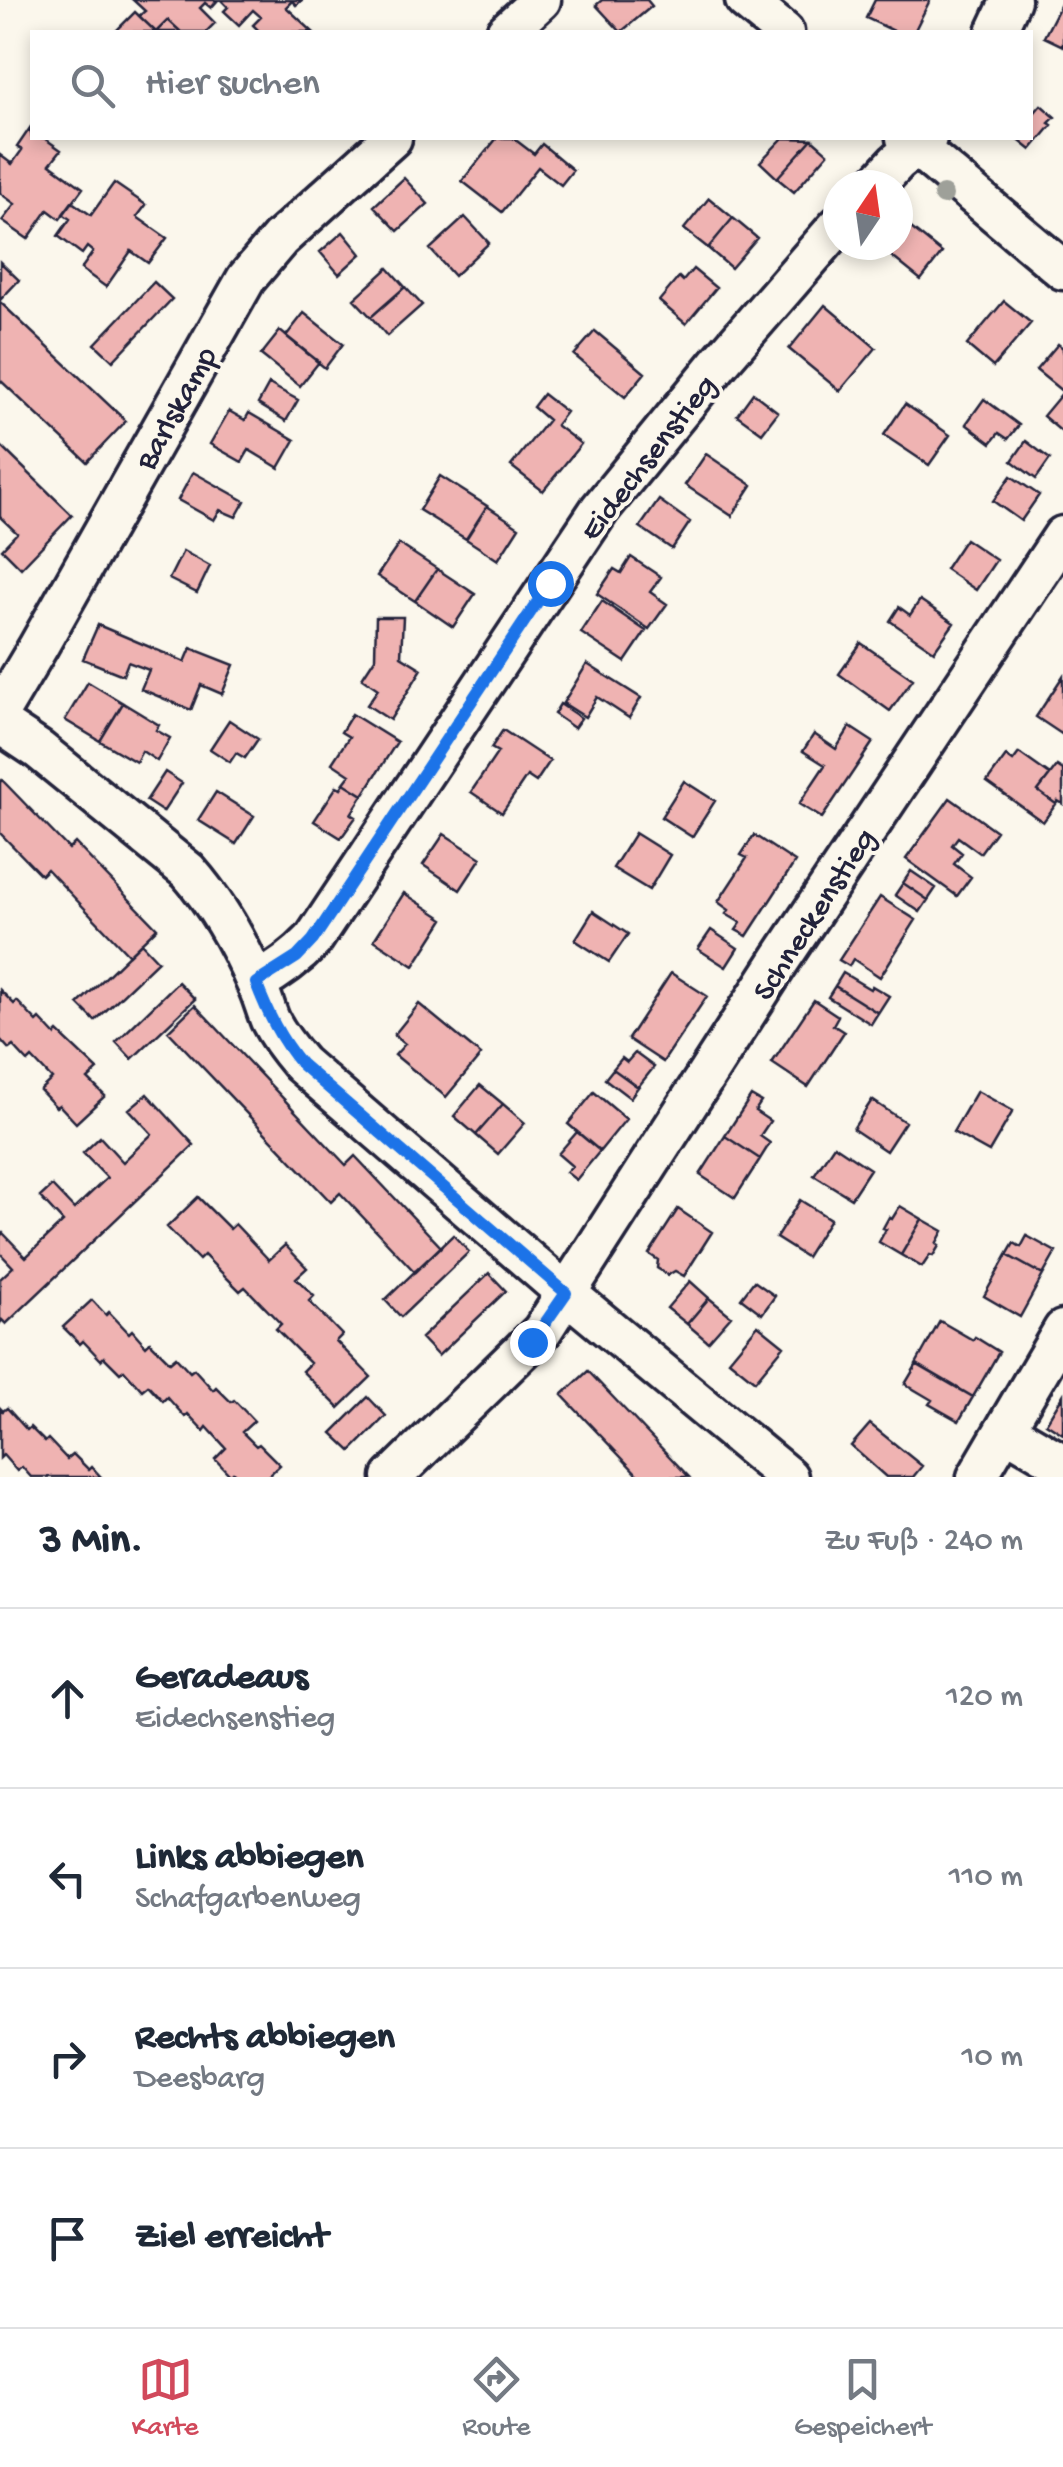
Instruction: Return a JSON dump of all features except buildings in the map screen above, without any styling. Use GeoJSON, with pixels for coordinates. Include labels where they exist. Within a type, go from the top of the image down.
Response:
{"type":"FeatureCollection","features":[{"type":"Feature","properties":{"kind":"street"},"geometry":{"type":"LineString","coordinates":[[508,30],[541,0]]}},
{"type":"Feature","properties":{"kind":"street"},"geometry":{"type":"LineString","coordinates":[[746,0],[782,30]]}},
{"type":"Feature","properties":{"kind":"street"},"geometry":{"type":"LineString","coordinates":[[997,30],[1012,0]]}},
{"type":"Feature","properties":{"kind":"street","name":"Barlskamp"},"geometry":{"type":"LineString","coordinates":[[0,711],[246,279],[280,239],[390,140]]}},
{"type":"Feature","properties":{"kind":"street"},"geometry":{"type":"LineString","coordinates":[[890,170],[916,140],[1063,270]]}},
{"type":"Feature","properties":{"kind":"street","name":"Eidechsenstieg"},"geometry":{"type":"LineString","coordinates":[[256,983],[297,957],[313,940],[600,509],[823,243]]}},
{"type":"Feature","properties":{"kind":"street","name":"Schneckenstieg"},"geometry":{"type":"LineString","coordinates":[[392,1477],[532,1342],[1063,536]]}},
{"type":"Feature","properties":{"kind":"street"},"geometry":{"type":"LineString","coordinates":[[0,724],[39,750],[188,871],[206,891],[256,983],[270,1020],[301,1064],[566,1293],[788,1477]]}},
{"type":"Feature","properties":{"kind":"street"},"geometry":{"type":"LineString","coordinates":[[978,1477],[1063,1330]]}},
{"type":"Feature","properties":{"kind":"street"},"geometry":{"type":"LineString","coordinates":[[1006,1430],[1063,1464]]}},
{"type":"Feature","properties":{"kind":"route"},"geometry":{"type":"LineString","coordinates":[[532,1342],[566,1293],[301,1064],[270,1020],[256,983],[297,957],[313,940],[550,583]]}}]}
